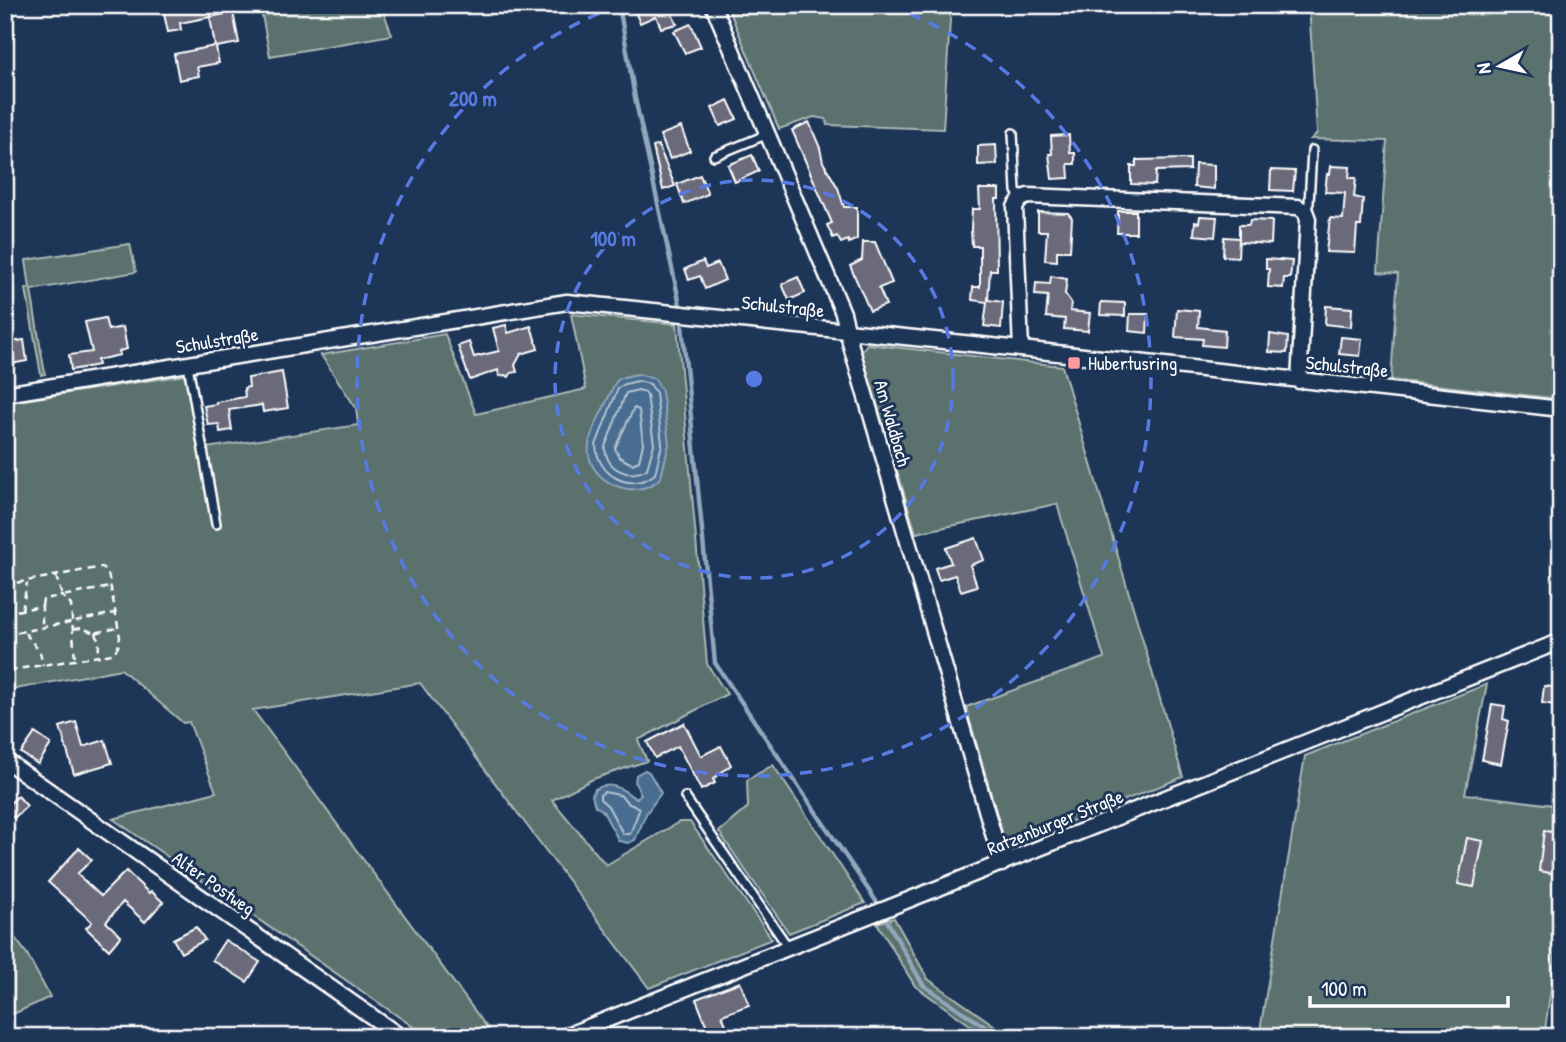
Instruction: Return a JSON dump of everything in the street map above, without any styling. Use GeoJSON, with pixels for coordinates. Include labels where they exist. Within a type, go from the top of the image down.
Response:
{"type":"FeatureCollection","features":[{"type":"Feature","properties":{"kind":"street","name":"Am Waldbach"},"geometry":{"type":"LineString","coordinates":[[713,5],[843,313],[1002,864]]}},
{"type":"Feature","properties":{"kind":"street"},"geometry":{"type":"LineString","coordinates":[[1021,349],[1015,207],[1028,195],[1298,207],[1305,211],[1308,219],[1299,381]]}},
{"type":"Feature","properties":{"kind":"street","name":"Schulstraße"},"geometry":{"type":"LineString","coordinates":[[5,394],[567,302],[1561,409]]}},
{"type":"Feature","properties":{"kind":"street","name":"Ratzenburger Straße"},"geometry":{"type":"LineString","coordinates":[[563,1037],[1561,641]]}},
{"type":"Feature","properties":{"kind":"street","name":"Alter Postweg"},"geometry":{"type":"LineString","coordinates":[[5,760],[401,1037]]}},
{"type":"Feature","properties":{"kind":"lane"},"geometry":{"type":"LineString","coordinates":[[1013,132],[1016,191],[1021,199]]}},
{"type":"Feature","properties":{"kind":"lane"},"geometry":{"type":"LineString","coordinates":[[714,156],[768,134]]}},
{"type":"Feature","properties":{"kind":"lane"},"geometry":{"type":"LineString","coordinates":[[1305,211],[1309,203],[1312,150]]}},
{"type":"Feature","properties":{"kind":"lane"},"geometry":{"type":"LineString","coordinates":[[188,365],[216,524]]}},
{"type":"Feature","properties":{"kind":"lane"},"geometry":{"type":"LineString","coordinates":[[685,797],[788,948]]}},
{"type":"Feature","properties":{"kind":"path"},"geometry":{"type":"LineString","coordinates":[[5,585],[102,567],[108,573],[120,637],[118,648],[112,654],[5,671]]}},
{"type":"Feature","properties":{"kind":"path"},"geometry":{"type":"LineString","coordinates":[[56,576],[62,596],[71,605],[75,660]]}},
{"type":"Feature","properties":{"kind":"path"},"geometry":{"type":"LineString","coordinates":[[22,610],[26,581]]}},
{"type":"Feature","properties":{"kind":"path"},"geometry":{"type":"LineString","coordinates":[[42,628],[43,599],[111,587]]}},
{"type":"Feature","properties":{"kind":"path"},"geometry":{"type":"LineString","coordinates":[[5,613],[42,606]]}},
{"type":"Feature","properties":{"kind":"path"},"geometry":{"type":"LineString","coordinates":[[5,649],[5,634],[116,613]]}},
{"type":"Feature","properties":{"kind":"path"},"geometry":{"type":"LineString","coordinates":[[74,629],[96,632],[118,628]]}},
{"type":"Feature","properties":{"kind":"path"},"geometry":{"type":"LineString","coordinates":[[24,632],[40,652],[43,666]]}},
{"type":"Feature","properties":{"kind":"path"},"geometry":{"type":"LineString","coordinates":[[96,632],[98,657]]}},
{"type":"Feature","properties":{"kind":"green space"},"geometry":{"type":"Polygon","coordinates":[[[260,5],[381,5],[392,35],[270,56],[260,5]]]}},
{"type":"Feature","properties":{"kind":"green space"},"geometry":{"type":"Polygon","coordinates":[[[727,5],[951,5],[943,129],[827,125],[826,119],[814,117],[779,129],[727,5]]]}},
{"type":"Feature","properties":{"kind":"green space"},"geometry":{"type":"Polygon","coordinates":[[[1309,5],[1561,5],[1561,399],[1391,380],[1398,274],[1378,272],[1387,141],[1311,139],[1317,133],[1309,5]]]}},
{"type":"Feature","properties":{"kind":"green space"},"geometry":{"type":"Polygon","coordinates":[[[130,244],[136,272],[31,290],[45,374],[41,375],[26,289],[30,288],[26,260],[130,244]]]}},
{"type":"Feature","properties":{"kind":"green space"},"geometry":{"type":"Polygon","coordinates":[[[571,314],[677,324],[707,664],[727,694],[638,740],[647,761],[593,779],[552,800],[606,865],[679,822],[690,822],[772,939],[649,988],[420,683],[253,710],[494,1037],[428,1037],[113,819],[216,792],[189,722],[183,723],[121,669],[5,691],[5,403],[185,375],[213,526],[220,525],[206,448],[358,425],[356,408],[321,355],[445,334],[476,414],[586,389],[571,314]]]}},
{"type":"Feature","properties":{"kind":"green space"},"geometry":{"type":"Polygon","coordinates":[[[867,344],[1062,366],[1183,777],[1014,844],[1004,839],[966,707],[1104,658],[1057,504],[916,533],[861,352],[867,344]]]}},
{"type":"Feature","properties":{"kind":"green space"},"geometry":{"type":"Polygon","coordinates":[[[1487,684],[1465,794],[1561,806],[1561,917],[1544,1037],[1259,1037],[1305,756],[1487,684]]]}},
{"type":"Feature","properties":{"kind":"green space"},"geometry":{"type":"Polygon","coordinates":[[[773,765],[865,903],[789,933],[719,832],[748,807],[747,780],[773,765]]]}},
{"type":"Feature","properties":{"kind":"green space"},"geometry":{"type":"Polygon","coordinates":[[[894,918],[928,979],[1011,1037],[987,1037],[915,986],[877,923],[894,918]]]}},
{"type":"Feature","properties":{"kind":"green space"},"geometry":{"type":"Polygon","coordinates":[[[5,919],[7,927],[27,954],[50,997],[5,1018],[5,919]]]}},
{"type":"Feature","properties":{"kind":"water"},"geometry":{"type":"Polygon","coordinates":[[[638,374],[655,379],[662,391],[669,444],[661,477],[651,485],[626,489],[614,485],[594,469],[589,457],[589,444],[616,382],[623,377],[638,374]]]}},
{"type":"Feature","properties":{"kind":"water"},"geometry":{"type":"Polygon","coordinates":[[[645,770],[649,772],[661,793],[646,814],[635,840],[628,843],[619,841],[602,810],[595,806],[592,795],[595,789],[601,786],[612,786],[636,799],[641,794],[635,783],[636,775],[645,770]]]}},
{"type":"Feature","properties":{"kind":"building"},"geometry":{"type":"Polygon","coordinates":[[[162,5],[209,5],[211,17],[233,12],[239,43],[216,47],[219,63],[197,67],[199,76],[179,80],[174,54],[215,46],[210,17],[180,23],[181,30],[168,32],[162,5]]]}},
{"type":"Feature","properties":{"kind":"building"},"geometry":{"type":"Polygon","coordinates":[[[639,5],[681,5],[670,10],[677,24],[661,28],[656,16],[640,23],[635,12],[641,9],[639,5]]]}},
{"type":"Feature","properties":{"kind":"building"},"geometry":{"type":"Polygon","coordinates":[[[691,24],[701,47],[685,53],[674,31],[691,24]]]}},
{"type":"Feature","properties":{"kind":"building"},"geometry":{"type":"Polygon","coordinates":[[[728,100],[737,119],[720,126],[712,108],[728,100]]]}},
{"type":"Feature","properties":{"kind":"building"},"geometry":{"type":"Polygon","coordinates":[[[809,122],[823,162],[838,188],[844,207],[857,207],[857,239],[849,243],[848,240],[841,243],[837,236],[833,238],[827,225],[832,223],[792,130],[809,122]]]}},
{"type":"Feature","properties":{"kind":"building"},"geometry":{"type":"Polygon","coordinates":[[[681,127],[690,151],[670,159],[660,135],[681,127]]]}},
{"type":"Feature","properties":{"kind":"building"},"geometry":{"type":"Polygon","coordinates":[[[1069,135],[1070,153],[1075,153],[1075,164],[1068,164],[1069,178],[1052,179],[1049,154],[1052,154],[1051,136],[1069,135]]]}},
{"type":"Feature","properties":{"kind":"building"},"geometry":{"type":"Polygon","coordinates":[[[658,145],[675,186],[663,190],[653,147],[658,145]]]}},
{"type":"Feature","properties":{"kind":"building"},"geometry":{"type":"Polygon","coordinates":[[[996,145],[997,164],[978,165],[978,146],[996,145]]]}},
{"type":"Feature","properties":{"kind":"building"},"geometry":{"type":"Polygon","coordinates":[[[752,155],[759,171],[735,182],[728,165],[752,155]]]}},
{"type":"Feature","properties":{"kind":"building"},"geometry":{"type":"Polygon","coordinates":[[[1190,159],[1190,170],[1156,171],[1155,185],[1131,184],[1131,166],[1136,166],[1136,160],[1190,159]]]}},
{"type":"Feature","properties":{"kind":"building"},"geometry":{"type":"Polygon","coordinates":[[[1195,164],[1214,165],[1214,189],[1194,187],[1195,164]]]}},
{"type":"Feature","properties":{"kind":"building"},"geometry":{"type":"Polygon","coordinates":[[[1331,166],[1350,167],[1349,178],[1356,178],[1354,197],[1363,199],[1355,253],[1326,252],[1330,218],[1343,219],[1345,193],[1325,192],[1331,166]]]}},
{"type":"Feature","properties":{"kind":"building"},"geometry":{"type":"Polygon","coordinates":[[[1271,170],[1295,171],[1293,191],[1270,190],[1271,170]]]}},
{"type":"Feature","properties":{"kind":"building"},"geometry":{"type":"Polygon","coordinates":[[[700,175],[708,194],[684,204],[677,184],[700,175]]]}},
{"type":"Feature","properties":{"kind":"building"},"geometry":{"type":"Polygon","coordinates":[[[979,189],[999,189],[999,199],[996,199],[997,270],[990,270],[988,300],[1003,302],[1001,328],[984,326],[987,302],[972,300],[973,287],[980,287],[980,246],[972,246],[971,229],[972,209],[980,209],[979,189]]]}},
{"type":"Feature","properties":{"kind":"building"},"geometry":{"type":"Polygon","coordinates":[[[1118,211],[1136,211],[1136,233],[1117,233],[1118,211]]]}},
{"type":"Feature","properties":{"kind":"building"},"geometry":{"type":"Polygon","coordinates":[[[1038,212],[1068,213],[1072,218],[1070,251],[1057,251],[1057,261],[1045,260],[1047,231],[1038,231],[1038,212]]]}},
{"type":"Feature","properties":{"kind":"building"},"geometry":{"type":"Polygon","coordinates":[[[1200,216],[1217,217],[1215,237],[1194,235],[1195,222],[1199,223],[1200,216]]]}},
{"type":"Feature","properties":{"kind":"building"},"geometry":{"type":"Polygon","coordinates":[[[1250,220],[1272,221],[1271,244],[1239,242],[1239,225],[1249,225],[1250,220]]]}},
{"type":"Feature","properties":{"kind":"building"},"geometry":{"type":"Polygon","coordinates":[[[1224,237],[1239,238],[1238,257],[1223,256],[1224,237]]]}},
{"type":"Feature","properties":{"kind":"building"},"geometry":{"type":"Polygon","coordinates":[[[863,242],[875,242],[892,283],[879,288],[886,305],[870,311],[850,266],[862,260],[863,242]]]}},
{"type":"Feature","properties":{"kind":"building"},"geometry":{"type":"Polygon","coordinates":[[[1266,259],[1292,261],[1290,278],[1284,278],[1283,288],[1268,287],[1269,269],[1266,269],[1266,259]]]}},
{"type":"Feature","properties":{"kind":"building"},"geometry":{"type":"Polygon","coordinates":[[[703,261],[706,268],[718,263],[725,280],[705,289],[700,276],[689,280],[685,269],[703,261]]]}},
{"type":"Feature","properties":{"kind":"building"},"geometry":{"type":"Polygon","coordinates":[[[1051,276],[1067,279],[1065,294],[1071,302],[1070,311],[1090,313],[1088,331],[1064,329],[1065,319],[1046,317],[1048,296],[1035,295],[1036,283],[1050,284],[1051,276]]]}},
{"type":"Feature","properties":{"kind":"building"},"geometry":{"type":"Polygon","coordinates":[[[798,277],[805,293],[789,300],[782,284],[798,277]]]}},
{"type":"Feature","properties":{"kind":"building"},"geometry":{"type":"Polygon","coordinates":[[[1101,302],[1125,303],[1125,316],[1100,315],[1101,302]]]}},
{"type":"Feature","properties":{"kind":"building"},"geometry":{"type":"Polygon","coordinates":[[[1326,306],[1352,308],[1351,327],[1325,324],[1326,306]]]}},
{"type":"Feature","properties":{"kind":"building"},"geometry":{"type":"Polygon","coordinates":[[[1177,309],[1199,311],[1198,327],[1225,330],[1224,347],[1202,345],[1203,339],[1175,337],[1177,309]]]}},
{"type":"Feature","properties":{"kind":"building"},"geometry":{"type":"Polygon","coordinates":[[[1130,314],[1148,314],[1147,333],[1129,331],[1130,314]]]}},
{"type":"Feature","properties":{"kind":"building"},"geometry":{"type":"Polygon","coordinates":[[[105,318],[108,330],[123,327],[127,349],[119,351],[120,355],[97,360],[98,365],[71,370],[69,355],[92,352],[85,322],[105,318]]]}},
{"type":"Feature","properties":{"kind":"building"},"geometry":{"type":"Polygon","coordinates":[[[506,325],[508,333],[531,326],[538,349],[521,354],[515,365],[517,372],[511,373],[509,377],[499,376],[498,370],[470,380],[458,346],[469,342],[474,357],[499,351],[493,328],[506,325]]]}},
{"type":"Feature","properties":{"kind":"building"},"geometry":{"type":"Polygon","coordinates":[[[1270,334],[1288,337],[1287,353],[1269,352],[1270,334]]]}},
{"type":"Feature","properties":{"kind":"building"},"geometry":{"type":"Polygon","coordinates":[[[1341,337],[1362,339],[1360,356],[1339,354],[1341,337]]]}},
{"type":"Feature","properties":{"kind":"building"},"geometry":{"type":"Polygon","coordinates":[[[24,340],[27,361],[5,365],[5,343],[24,340]]]}},
{"type":"Feature","properties":{"kind":"building"},"geometry":{"type":"Polygon","coordinates":[[[282,372],[288,408],[263,412],[262,405],[229,410],[232,430],[220,432],[219,424],[208,425],[204,406],[245,397],[244,388],[249,387],[248,378],[282,372]]]}},
{"type":"Feature","properties":{"kind":"building"},"geometry":{"type":"Polygon","coordinates":[[[976,538],[984,560],[970,565],[977,586],[961,591],[955,575],[939,580],[935,568],[951,563],[946,548],[976,538]]]}},
{"type":"Feature","properties":{"kind":"building"},"geometry":{"type":"Polygon","coordinates":[[[1544,686],[1561,688],[1561,706],[1542,703],[1544,686]]]}},
{"type":"Feature","properties":{"kind":"building"},"geometry":{"type":"Polygon","coordinates":[[[1492,704],[1505,706],[1503,719],[1509,721],[1501,764],[1482,760],[1492,704]]]}},
{"type":"Feature","properties":{"kind":"building"},"geometry":{"type":"Polygon","coordinates":[[[76,722],[83,747],[105,740],[112,763],[74,774],[60,727],[76,722]]]}},
{"type":"Feature","properties":{"kind":"building"},"geometry":{"type":"Polygon","coordinates":[[[684,723],[701,756],[721,746],[731,765],[713,779],[715,783],[701,790],[678,746],[655,758],[647,742],[684,723]]]}},
{"type":"Feature","properties":{"kind":"building"},"geometry":{"type":"Polygon","coordinates":[[[35,733],[51,744],[38,764],[21,753],[35,733]]]}},
{"type":"Feature","properties":{"kind":"building"},"geometry":{"type":"Polygon","coordinates":[[[18,796],[27,806],[14,818],[5,809],[5,801],[10,803],[18,796]]]}},
{"type":"Feature","properties":{"kind":"building"},"geometry":{"type":"Polygon","coordinates":[[[1544,831],[1561,833],[1556,874],[1539,871],[1544,831]]]}},
{"type":"Feature","properties":{"kind":"building"},"geometry":{"type":"Polygon","coordinates":[[[1467,838],[1483,841],[1474,887],[1458,884],[1467,838]]]}},
{"type":"Feature","properties":{"kind":"building"},"geometry":{"type":"Polygon","coordinates":[[[79,848],[92,860],[77,874],[101,896],[126,871],[163,902],[145,922],[123,902],[106,922],[121,936],[109,950],[86,928],[92,922],[48,882],[79,848]]]}},
{"type":"Feature","properties":{"kind":"building"},"geometry":{"type":"Polygon","coordinates":[[[196,927],[205,940],[181,953],[173,939],[196,927]]]}},
{"type":"Feature","properties":{"kind":"building"},"geometry":{"type":"Polygon","coordinates":[[[225,940],[260,962],[247,982],[212,960],[225,940]]]}},
{"type":"Feature","properties":{"kind":"building"},"geometry":{"type":"Polygon","coordinates":[[[740,982],[749,1005],[722,1015],[731,1037],[711,1037],[696,999],[740,982]]]}},
{"type":"Feature","properties":{"kind":"waterway"},"geometry":{"type":"LineString","coordinates":[[619,5],[635,98],[680,305],[715,663],[876,901],[923,985],[1000,1037]]}},
{"type":"Feature","properties":{"kind":"place","name":"Hubertusring"},"geometry":{"type":"Point","coordinates":[1074,363]}}]}
